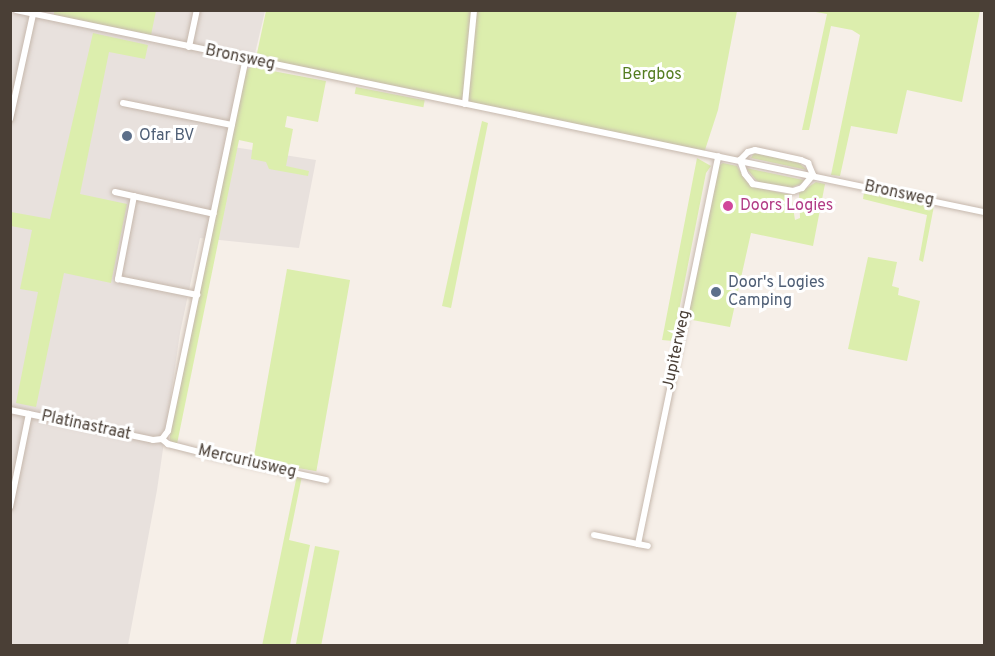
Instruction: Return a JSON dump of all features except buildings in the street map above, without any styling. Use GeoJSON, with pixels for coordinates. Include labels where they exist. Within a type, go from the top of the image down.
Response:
{"type":"FeatureCollection","features":[{"type":"Feature","properties":{"kind":"street","name":"Bronsweg"},"geometry":{"type":"LineString","coordinates":[[16,10],[984,212]]}},
{"type":"Feature","properties":{"kind":"street"},"geometry":{"type":"LineString","coordinates":[[189,47],[196,10]]}},
{"type":"Feature","properties":{"kind":"street"},"geometry":{"type":"LineString","coordinates":[[465,104],[474,10]]}},
{"type":"Feature","properties":{"kind":"street"},"geometry":{"type":"LineString","coordinates":[[10,119],[33,14]]}},
{"type":"Feature","properties":{"kind":"street"},"geometry":{"type":"LineString","coordinates":[[165,442],[246,59]]}},
{"type":"Feature","properties":{"kind":"street"},"geometry":{"type":"LineString","coordinates":[[123,103],[232,125]]}},
{"type":"Feature","properties":{"kind":"street","name":"Bronsweg"},"geometry":{"type":"LineString","coordinates":[[740,160],[748,152],[755,150],[801,160],[808,164],[813,175]]}},
{"type":"Feature","properties":{"kind":"street","name":"Jupiterweg"},"geometry":{"type":"LineString","coordinates":[[638,544],[718,156]]}},
{"type":"Feature","properties":{"kind":"street"},"geometry":{"type":"LineString","coordinates":[[740,160],[745,174],[753,184],[793,191],[802,188],[813,175]]}},
{"type":"Feature","properties":{"kind":"street"},"geometry":{"type":"LineString","coordinates":[[115,192],[214,214]]}},
{"type":"Feature","properties":{"kind":"street"},"geometry":{"type":"LineString","coordinates":[[135,196],[118,279],[197,295]]}},
{"type":"Feature","properties":{"kind":"street","name":"Platinastraat"},"geometry":{"type":"LineString","coordinates":[[10,410],[165,442]]}},
{"type":"Feature","properties":{"kind":"street"},"geometry":{"type":"LineString","coordinates":[[10,507],[29,414]]}},
{"type":"Feature","properties":{"kind":"street","name":"Mercuriusweg"},"geometry":{"type":"LineString","coordinates":[[165,442],[326,480]]}},
{"type":"Feature","properties":{"kind":"street"},"geometry":{"type":"LineString","coordinates":[[594,535],[648,546]]}},
{"type":"Feature","properties":{"kind":"shaded area"},"geometry":{"type":"Polygon","coordinates":[[[10,11],[265,11],[233,147],[316,160],[299,248],[200,238],[180,333],[157,490],[128,645],[11,645],[10,11]]]}},
{"type":"Feature","properties":{"kind":"green space"},"geometry":{"type":"Polygon","coordinates":[[[54,10],[156,11],[151,35],[54,15],[54,10]]]}},
{"type":"Feature","properties":{"kind":"green space","name":"Bergbos"},"geometry":{"type":"Polygon","coordinates":[[[266,11],[737,11],[718,110],[704,153],[256,58],[266,11]]]}},
{"type":"Feature","properties":{"kind":"green space"},"geometry":{"type":"Polygon","coordinates":[[[810,11],[980,11],[962,102],[907,90],[897,134],[851,126],[840,176],[831,175],[860,35],[852,30],[831,26],[809,130],[802,130],[827,14],[810,11]]]}},
{"type":"Feature","properties":{"kind":"green space"},"geometry":{"type":"Polygon","coordinates":[[[93,33],[148,45],[145,59],[109,52],[80,194],[127,204],[111,283],[64,273],[36,407],[16,403],[38,292],[20,289],[32,230],[11,226],[11,212],[50,219],[93,33]]]}},
{"type":"Feature","properties":{"kind":"green space"},"geometry":{"type":"Polygon","coordinates":[[[251,67],[326,81],[318,122],[287,116],[285,127],[293,129],[286,166],[309,171],[308,176],[269,169],[266,162],[251,159],[253,143],[239,140],[177,444],[170,441],[170,435],[246,70],[251,67]]]}},
{"type":"Feature","properties":{"kind":"green space"},"geometry":{"type":"Polygon","coordinates":[[[356,87],[425,100],[423,107],[355,94],[356,87]]]}},
{"type":"Feature","properties":{"kind":"green space"},"geometry":{"type":"Polygon","coordinates":[[[482,121],[488,123],[451,308],[442,306],[482,121]]]}},
{"type":"Feature","properties":{"kind":"green space"},"geometry":{"type":"Polygon","coordinates":[[[754,153],[798,162],[807,170],[751,158],[754,153]]]}},
{"type":"Feature","properties":{"kind":"green space"},"geometry":{"type":"Polygon","coordinates":[[[697,158],[711,166],[706,173],[673,341],[662,340],[697,158]]]}},
{"type":"Feature","properties":{"kind":"green space"},"geometry":{"type":"Polygon","coordinates":[[[723,163],[737,166],[744,178],[754,187],[791,195],[795,220],[800,218],[799,193],[816,182],[825,184],[813,246],[751,233],[730,327],[687,319],[718,166],[723,163]]]}},
{"type":"Feature","properties":{"kind":"green space"},"geometry":{"type":"Polygon","coordinates":[[[746,168],[808,181],[790,188],[767,185],[757,181],[746,168]]]}},
{"type":"Feature","properties":{"kind":"green space"},"geometry":{"type":"Polygon","coordinates":[[[864,192],[934,206],[923,262],[919,260],[927,215],[863,199],[864,192]]]}},
{"type":"Feature","properties":{"kind":"green space"},"geometry":{"type":"Polygon","coordinates":[[[868,257],[897,262],[892,286],[899,288],[898,295],[920,301],[907,361],[848,349],[868,257]]]}},
{"type":"Feature","properties":{"kind":"green space"},"geometry":{"type":"Polygon","coordinates":[[[287,269],[350,280],[316,471],[253,460],[287,269]]]}},
{"type":"Feature","properties":{"kind":"green space"},"geometry":{"type":"Polygon","coordinates":[[[297,475],[302,476],[289,540],[310,545],[290,645],[262,646],[297,475]]]}},
{"type":"Feature","properties":{"kind":"green space"},"geometry":{"type":"Polygon","coordinates":[[[315,546],[340,551],[321,646],[296,645],[315,546]]]}},
{"type":"Feature","properties":{"kind":"place","name":"Ofar BV"},"geometry":{"type":"Point","coordinates":[127,136]}},
{"type":"Feature","properties":{"kind":"place","name":"Doors Logies"},"geometry":{"type":"Point","coordinates":[728,206]}},
{"type":"Feature","properties":{"kind":"place","name":"Door's Logies Camping"},"geometry":{"type":"Point","coordinates":[716,292]}}]}
